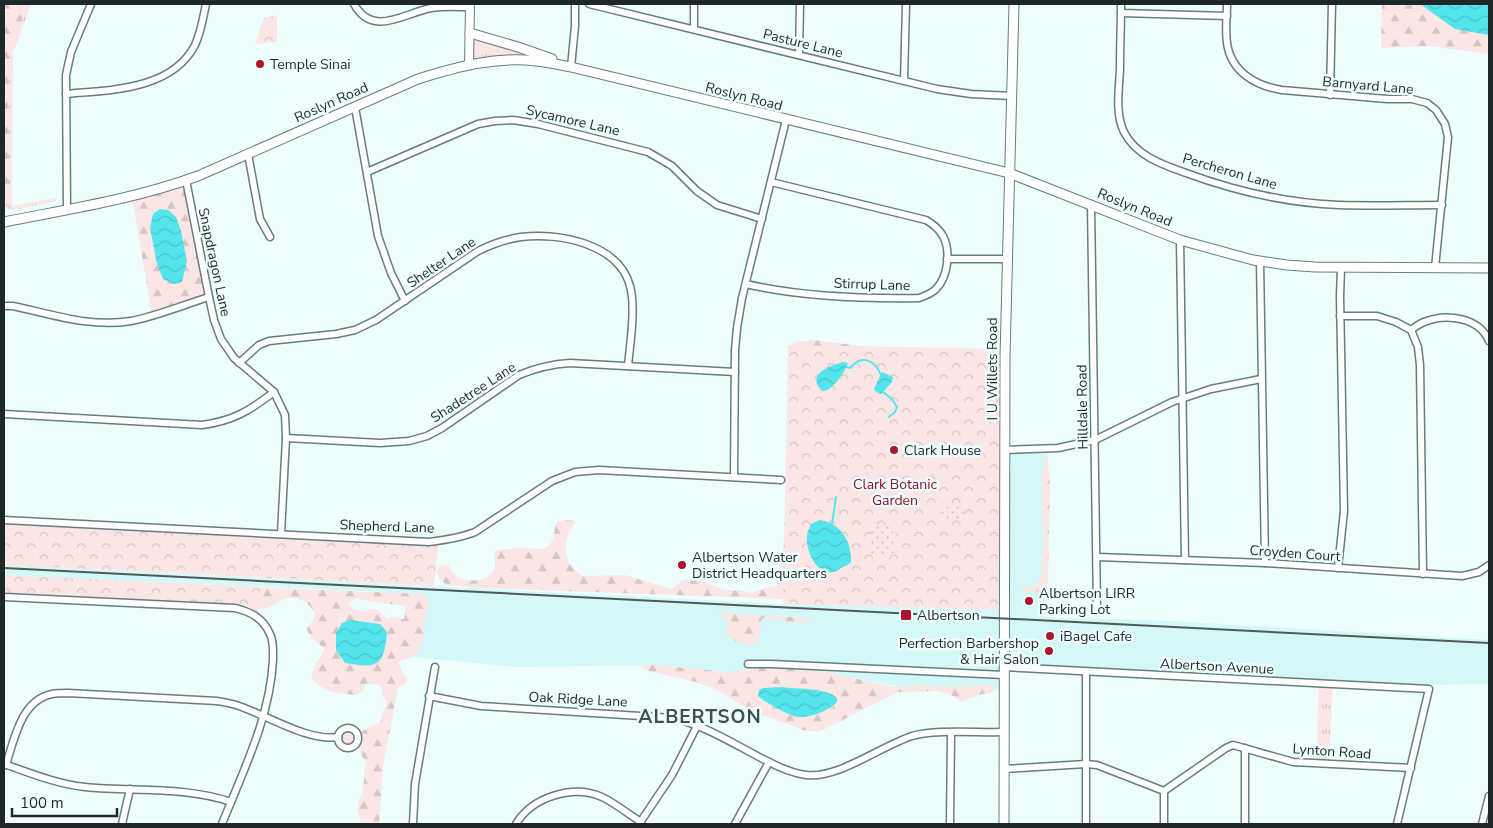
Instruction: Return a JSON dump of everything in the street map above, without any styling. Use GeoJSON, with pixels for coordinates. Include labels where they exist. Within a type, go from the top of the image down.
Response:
{"type":"FeatureCollection","features":[{"type":"Feature","properties":{"kind":"main road","name":"I U Willets Road"},"geometry":{"type":"LineString","coordinates":[[1004,824],[1007,259],[1014,4]]}},
{"type":"Feature","properties":{"kind":"main road"},"geometry":{"type":"LineString","coordinates":[[470,33],[518,47],[570,67]]}},
{"type":"Feature","properties":{"kind":"main road","name":"Roslyn Road"},"geometry":{"type":"LineString","coordinates":[[4,222],[132,197],[186,180],[418,79],[452,68],[487,62],[535,60],[1009,173],[1180,240],[1260,261],[1287,265],[1341,268],[1489,268]]}},
{"type":"Feature","properties":{"kind":"street"},"geometry":{"type":"LineString","coordinates":[[67,210],[66,75],[71,52],[91,4]]}},
{"type":"Feature","properties":{"kind":"street"},"geometry":{"type":"LineString","coordinates":[[66,94],[129,86],[154,80],[174,69],[194,46],[199,35],[206,4]]}},
{"type":"Feature","properties":{"kind":"street"},"geometry":{"type":"LineString","coordinates":[[354,4],[364,16],[382,22],[393,21],[432,8],[470,5],[469,65]]}},
{"type":"Feature","properties":{"kind":"street"},"geometry":{"type":"LineString","coordinates":[[570,67],[575,26],[575,4]]}},
{"type":"Feature","properties":{"kind":"street","name":"Pasture Lane"},"geometry":{"type":"LineString","coordinates":[[589,4],[956,93],[1012,96]]}},
{"type":"Feature","properties":{"kind":"street"},"geometry":{"type":"LineString","coordinates":[[694,4],[694,30]]}},
{"type":"Feature","properties":{"kind":"street"},"geometry":{"type":"LineString","coordinates":[[799,55],[800,4]]}},
{"type":"Feature","properties":{"kind":"street"},"geometry":{"type":"LineString","coordinates":[[904,81],[906,4]]}},
{"type":"Feature","properties":{"kind":"street","name":"Percheron Lane"},"geometry":{"type":"LineString","coordinates":[[1121,4],[1118,103],[1120,122],[1124,133],[1131,142],[1147,156],[1175,170],[1240,190],[1276,198],[1338,205],[1442,205]]}},
{"type":"Feature","properties":{"kind":"street","name":"Barnyard Lane"},"geometry":{"type":"LineString","coordinates":[[1227,4],[1226,34],[1229,52],[1235,64],[1248,78],[1268,88],[1330,95],[1412,99],[1427,104],[1436,110],[1445,124],[1448,137],[1435,268]]}},
{"type":"Feature","properties":{"kind":"street"},"geometry":{"type":"LineString","coordinates":[[1330,95],[1332,4]]}},
{"type":"Feature","properties":{"kind":"street"},"geometry":{"type":"LineString","coordinates":[[1121,13],[1227,16]]}},
{"type":"Feature","properties":{"kind":"street"},"geometry":{"type":"LineString","coordinates":[[355,107],[378,236],[384,255],[405,301]]}},
{"type":"Feature","properties":{"kind":"street","name":"Sycamore Lane"},"geometry":{"type":"LineString","coordinates":[[367,172],[478,124],[495,120],[513,120],[538,124],[648,152],[672,166],[697,191],[717,205],[762,219]]}},
{"type":"Feature","properties":{"kind":"street"},"geometry":{"type":"LineString","coordinates":[[734,477],[734,372],[737,328],[786,120]]}},
{"type":"Feature","properties":{"kind":"street"},"geometry":{"type":"LineString","coordinates":[[248,154],[260,219],[270,237]]}},
{"type":"Feature","properties":{"kind":"street","name":"Snapdragon Lane"},"geometry":{"type":"LineString","coordinates":[[186,180],[208,297],[221,339],[240,363],[274,392],[285,415],[286,438],[281,534]]}},
{"type":"Feature","properties":{"kind":"street","name":"Stirrup Lane"},"geometry":{"type":"LineString","coordinates":[[746,284],[777,291],[800,293],[918,298],[931,294],[941,284],[945,274],[947,259],[943,236],[926,220],[771,182]]}},
{"type":"Feature","properties":{"kind":"street","name":"Hilldale Road"},"geometry":{"type":"LineString","coordinates":[[1091,204],[1097,609]]}},
{"type":"Feature","properties":{"kind":"street","name":"Shelter Lane"},"geometry":{"type":"LineString","coordinates":[[240,363],[259,345],[269,341],[336,334],[355,330],[376,320],[478,251],[508,239],[523,236],[547,236],[593,246],[604,251],[616,261],[626,275],[632,303],[628,366]]}},
{"type":"Feature","properties":{"kind":"street"},"geometry":{"type":"LineString","coordinates":[[1180,240],[1185,560]]}},
{"type":"Feature","properties":{"kind":"street"},"geometry":{"type":"LineString","coordinates":[[947,259],[1007,259]]}},
{"type":"Feature","properties":{"kind":"street"},"geometry":{"type":"LineString","coordinates":[[1260,261],[1264,563]]}},
{"type":"Feature","properties":{"kind":"street"},"geometry":{"type":"LineString","coordinates":[[1338,568],[1344,511],[1340,316],[1341,268]]}},
{"type":"Feature","properties":{"kind":"street"},"geometry":{"type":"LineString","coordinates":[[4,306],[13,306],[84,322],[115,322],[152,315],[208,297]]}},
{"type":"Feature","properties":{"kind":"street"},"geometry":{"type":"LineString","coordinates":[[1340,316],[1377,316],[1388,318],[1411,330],[1418,347],[1420,365],[1423,574]]}},
{"type":"Feature","properties":{"kind":"street"},"geometry":{"type":"LineString","coordinates":[[1411,330],[1427,321],[1442,318],[1459,319],[1479,327],[1485,332],[1489,341]]}},
{"type":"Feature","properties":{"kind":"street","name":"Shadetree Lane"},"geometry":{"type":"LineString","coordinates":[[286,438],[380,443],[410,441],[427,436],[442,428],[505,384],[530,370],[553,364],[734,372]]}},
{"type":"Feature","properties":{"kind":"street"},"geometry":{"type":"LineString","coordinates":[[1005,450],[1058,448],[1095,440],[1142,416],[1182,399],[1211,389],[1262,380]]}},
{"type":"Feature","properties":{"kind":"street"},"geometry":{"type":"LineString","coordinates":[[4,414],[202,425],[221,423],[236,418],[274,392]]}},
{"type":"Feature","properties":{"kind":"street","name":"Shepherd Lane"},"geometry":{"type":"LineString","coordinates":[[4,520],[429,542],[446,540],[475,532],[552,481],[575,472],[599,470],[781,480]]}},
{"type":"Feature","properties":{"kind":"street","name":"Croyden Court"},"geometry":{"type":"LineString","coordinates":[[1096,557],[1264,563],[1462,576],[1474,574],[1489,565]]}},
{"type":"Feature","properties":{"kind":"street"},"geometry":{"type":"LineString","coordinates":[[4,597],[234,608],[248,612],[262,622],[271,635],[273,647],[271,683],[264,716],[222,824]]}},
{"type":"Feature","properties":{"kind":"street","name":"Albertson Avenue"},"geometry":{"type":"LineString","coordinates":[[748,664],[1086,672],[1429,689],[1411,768]]}},
{"type":"Feature","properties":{"kind":"street"},"geometry":{"type":"LineString","coordinates":[[413,824],[415,784],[435,667]]}},
{"type":"Feature","properties":{"kind":"street"},"geometry":{"type":"LineString","coordinates":[[1086,672],[1086,824]]}},
{"type":"Feature","properties":{"kind":"street"},"geometry":{"type":"LineString","coordinates":[[231,802],[197,793],[85,787],[65,784],[5,764],[26,711],[36,701],[52,694],[68,693],[217,701],[237,705],[312,735],[327,738],[338,737]]}},
{"type":"Feature","properties":{"kind":"street","name":"Oak Ridge Lane"},"geometry":{"type":"LineString","coordinates":[[430,696],[481,706],[665,716],[680,719],[769,762],[806,776],[820,775],[843,768],[912,736],[930,733],[1004,732]]}},
{"type":"Feature","properties":{"kind":"street"},"geometry":{"type":"LineString","coordinates":[[516,824],[523,814],[537,804],[560,794],[576,792],[590,793],[603,797],[640,823],[672,775],[697,726]]}},
{"type":"Feature","properties":{"kind":"street"},"geometry":{"type":"LineString","coordinates":[[950,824],[951,733]]}},
{"type":"Feature","properties":{"kind":"street","name":"Lynton Road"},"geometry":{"type":"LineString","coordinates":[[1164,791],[1233,745],[1293,762],[1411,768]]}},
{"type":"Feature","properties":{"kind":"street"},"geometry":{"type":"LineString","coordinates":[[1245,748],[1245,824]]}},
{"type":"Feature","properties":{"kind":"street"},"geometry":{"type":"LineString","coordinates":[[735,824],[769,762]]}},
{"type":"Feature","properties":{"kind":"street"},"geometry":{"type":"LineString","coordinates":[[1004,769],[1086,764],[1108,768],[1164,791],[1164,824]]}},
{"type":"Feature","properties":{"kind":"street"},"geometry":{"type":"LineString","coordinates":[[1397,824],[1411,768]]}},
{"type":"Feature","properties":{"kind":"street"},"geometry":{"type":"LineString","coordinates":[[122,824],[130,789]]}},
{"type":"Feature","properties":{"kind":"street"},"geometry":{"type":"LineString","coordinates":[[1482,824],[1489,796]]}},
{"type":"Feature","properties":{"kind":"shaded area"},"geometry":{"type":"Polygon","coordinates":[[[1047,449],[1045,617],[1170,621],[1489,640],[1489,684],[1431,685],[1429,689],[1005,667],[1005,690],[903,688],[858,679],[756,668],[728,672],[654,665],[517,667],[414,657],[424,594],[4,575],[4,565],[783,604],[1004,610],[1005,450],[1047,449]]]}},
{"type":"Feature","properties":{"kind":"green space"},"geometry":{"type":"Polygon","coordinates":[[[4,4],[31,4],[13,53],[12,206],[57,198],[57,201],[14,210],[8,209],[4,205],[4,4]]]}},
{"type":"Feature","properties":{"kind":"green space"},"geometry":{"type":"Polygon","coordinates":[[[5,4],[28,4],[12,42],[8,83],[9,204],[5,196],[5,4]]]}},
{"type":"Feature","properties":{"kind":"green space"},"geometry":{"type":"Polygon","coordinates":[[[1382,4],[1489,4],[1489,54],[1429,46],[1381,48],[1382,4]]]}},
{"type":"Feature","properties":{"kind":"green space"},"geometry":{"type":"Polygon","coordinates":[[[277,15],[277,42],[255,44],[264,18],[277,15]]]}},
{"type":"Feature","properties":{"kind":"green space"},"geometry":{"type":"Polygon","coordinates":[[[470,33],[534,52],[535,60],[469,65],[470,33]]]}},
{"type":"Feature","properties":{"kind":"green space"},"geometry":{"type":"Polygon","coordinates":[[[185,180],[209,297],[152,315],[132,197],[185,180]]]}},
{"type":"Feature","properties":{"kind":"green space"},"geometry":{"type":"Polygon","coordinates":[[[814,340],[986,362],[785,599],[477,588],[447,585],[439,579],[437,573],[439,566],[448,565],[459,578],[476,580],[487,577],[495,568],[496,551],[547,547],[553,539],[557,522],[565,520],[575,521],[566,541],[566,553],[570,564],[582,576],[625,575],[671,589],[682,581],[689,579],[699,580],[718,588],[751,593],[777,586],[787,522],[790,353],[794,342],[814,340]]]}},
{"type":"Feature","properties":{"kind":"green space","name":"Clark Botanic Garden"},"geometry":{"type":"Polygon","coordinates":[[[788,345],[1006,349],[1005,610],[783,604],[788,345]]]}},
{"type":"Feature","properties":{"kind":"green space"},"geometry":{"type":"Polygon","coordinates":[[[1047,452],[1050,486],[1048,581],[1045,591],[1025,592],[1020,590],[1035,586],[1041,576],[1044,544],[1042,476],[1047,452]]]}},
{"type":"Feature","properties":{"kind":"green space"},"geometry":{"type":"Polygon","coordinates":[[[940,503],[964,504],[964,520],[940,520],[940,503]]]}},
{"type":"Feature","properties":{"kind":"green space"},"geometry":{"type":"Polygon","coordinates":[[[4,520],[439,541],[434,586],[4,565],[4,520]]]}},
{"type":"Feature","properties":{"kind":"green space"},"geometry":{"type":"Polygon","coordinates":[[[872,524],[896,525],[894,555],[870,554],[872,524]]]}},
{"type":"Feature","properties":{"kind":"green space"},"geometry":{"type":"Polygon","coordinates":[[[4,575],[261,587],[257,617],[248,612],[4,597],[4,575]]]}},
{"type":"Feature","properties":{"kind":"green space"},"geometry":{"type":"Polygon","coordinates":[[[230,586],[424,594],[427,597],[428,604],[423,638],[419,650],[413,657],[401,660],[399,663],[407,680],[398,687],[383,766],[379,824],[361,824],[358,813],[358,802],[362,795],[366,762],[360,751],[357,734],[380,722],[387,702],[382,694],[382,688],[379,685],[366,684],[362,692],[353,695],[331,691],[322,687],[311,676],[315,665],[325,649],[310,636],[306,628],[312,622],[315,614],[309,605],[297,598],[287,598],[267,608],[260,609],[230,586]],[[356,599],[349,603],[350,606],[359,611],[374,609],[387,618],[404,619],[406,607],[356,599]]]}},
{"type":"Feature","properties":{"kind":"green space"},"geometry":{"type":"Polygon","coordinates":[[[716,614],[809,618],[814,620],[795,622],[763,618],[758,643],[749,644],[740,643],[729,635],[726,618],[716,614]]]}},
{"type":"Feature","properties":{"kind":"green space"},"geometry":{"type":"Polygon","coordinates":[[[654,665],[728,672],[768,667],[827,672],[893,687],[991,685],[994,690],[991,693],[982,694],[961,702],[953,696],[939,691],[898,692],[819,732],[803,730],[752,711],[717,690],[696,682],[649,671],[640,666],[654,665]],[[782,687],[766,703],[794,716],[813,715],[833,707],[834,695],[782,687]]]}},
{"type":"Feature","properties":{"kind":"green space"},"geometry":{"type":"Polygon","coordinates":[[[1319,684],[1333,684],[1329,764],[1316,763],[1319,684]]]}},
{"type":"Feature","properties":{"kind":"green space"},"geometry":{"type":"Polygon","coordinates":[[[348,728],[355,731],[358,738],[355,745],[348,748],[341,745],[338,738],[341,731],[348,728]]]}},
{"type":"Feature","properties":{"kind":"water"},"geometry":{"type":"Polygon","coordinates":[[[1420,4],[1489,4],[1489,35],[1455,29],[1420,4]]]}},
{"type":"Feature","properties":{"kind":"water"},"geometry":{"type":"Polygon","coordinates":[[[160,209],[168,210],[176,217],[187,261],[182,282],[174,284],[163,279],[157,264],[150,228],[153,214],[160,209]]]}},
{"type":"Feature","properties":{"kind":"water"},"geometry":{"type":"Polygon","coordinates":[[[843,362],[848,363],[841,376],[834,385],[822,391],[816,379],[818,375],[827,368],[843,362]]]}},
{"type":"Feature","properties":{"kind":"water"},"geometry":{"type":"Polygon","coordinates":[[[882,372],[893,377],[892,382],[881,394],[874,389],[882,372]]]}},
{"type":"Feature","properties":{"kind":"water"},"geometry":{"type":"Polygon","coordinates":[[[820,520],[839,529],[847,540],[851,554],[851,562],[834,572],[827,572],[816,564],[807,543],[811,524],[820,520]]]}},
{"type":"Feature","properties":{"kind":"water"},"geometry":{"type":"Polygon","coordinates":[[[350,620],[380,624],[387,632],[384,652],[381,658],[372,665],[345,663],[336,650],[336,633],[342,623],[350,620]]]}},
{"type":"Feature","properties":{"kind":"water"},"geometry":{"type":"Polygon","coordinates":[[[782,687],[827,692],[837,698],[837,702],[829,709],[817,714],[798,717],[779,710],[758,696],[759,690],[763,688],[782,687]]]}},
{"type":"Feature","properties":{"kind":"waterway"},"geometry":{"type":"LineString","coordinates":[[847,367],[850,368],[859,361],[864,360],[872,363],[881,375]]}},
{"type":"Feature","properties":{"kind":"waterway"},"geometry":{"type":"LineString","coordinates":[[883,392],[892,399],[897,407],[895,412],[889,417]]}},
{"type":"Feature","properties":{"kind":"waterway"},"geometry":{"type":"LineString","coordinates":[[832,524],[836,497]]}},
{"type":"Feature","properties":{"kind":"railway"},"geometry":{"type":"LineString","coordinates":[[4,568],[1489,643]]}},
{"type":"Feature","properties":{"kind":"place","name":"Temple Sinai"},"geometry":{"type":"Point","coordinates":[260,64]}},
{"type":"Feature","properties":{"kind":"place","name":"Clark House"},"geometry":{"type":"Point","coordinates":[894,450]}},
{"type":"Feature","properties":{"kind":"place","name":"Albertson Water District Headquarters"},"geometry":{"type":"Point","coordinates":[682,565]}},
{"type":"Feature","properties":{"kind":"place","name":"Albertson LIRR Parking Lot"},"geometry":{"type":"Point","coordinates":[1029,601]}},
{"type":"Feature","properties":{"kind":"place","name":"Albertson"},"geometry":{"type":"Point","coordinates":[906,615]}},
{"type":"Feature","properties":{"kind":"place","name":"iBagel Cafe"},"geometry":{"type":"Point","coordinates":[1050,636]}},
{"type":"Feature","properties":{"kind":"place","name":"Perfection Barbershop & Hair Salon"},"geometry":{"type":"Point","coordinates":[1049,651]}},
{"type":"Feature","properties":{"kind":"district","name":"ALBERTSON"},"geometry":{"type":"Point","coordinates":[700,716]}}]}
